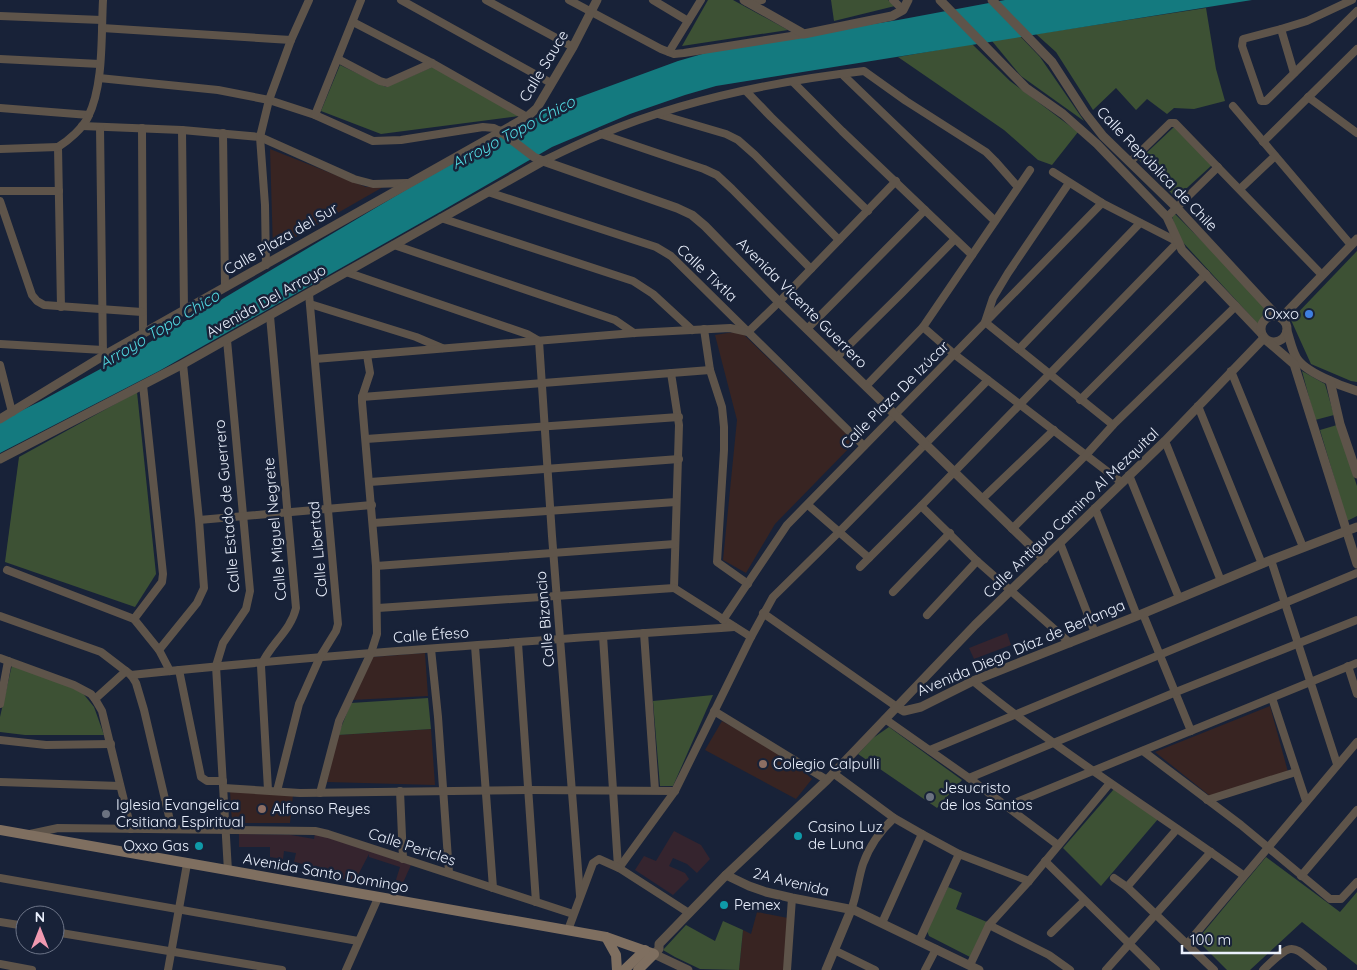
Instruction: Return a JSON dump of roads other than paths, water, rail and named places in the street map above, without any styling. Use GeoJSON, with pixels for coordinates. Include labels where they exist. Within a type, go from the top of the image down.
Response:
{"type":"FeatureCollection","features":[{"type":"Feature","properties":{"kind":"main road","name":"Avenida Santo Domingo"},"geometry":{"type":"LineString","coordinates":[[0,830],[568,930],[606,937],[653,950]]}},
{"type":"Feature","properties":{"kind":"main road"},"geometry":{"type":"LineString","coordinates":[[606,937],[616,955],[616,970]]}},
{"type":"Feature","properties":{"kind":"main road"},"geometry":{"type":"LineString","coordinates":[[624,970],[653,950]]}},
{"type":"Feature","properties":{"kind":"main road"},"geometry":{"type":"LineString","coordinates":[[638,970],[653,950]]}},
{"type":"Feature","properties":{"kind":"street"},"geometry":{"type":"LineString","coordinates":[[0,149],[58,147],[82,126],[89,115],[99,78],[103,0]]}},
{"type":"Feature","properties":{"kind":"street"},"geometry":{"type":"LineString","coordinates":[[266,265],[265,205],[260,137],[269,100],[291,40],[309,0]]}},
{"type":"Feature","properties":{"kind":"street"},"geometry":{"type":"LineString","coordinates":[[315,115],[361,0]]}},
{"type":"Feature","properties":{"kind":"street"},"geometry":{"type":"LineString","coordinates":[[401,0],[551,84]]}},
{"type":"Feature","properties":{"kind":"street"},"geometry":{"type":"LineString","coordinates":[[486,0],[573,47]]}},
{"type":"Feature","properties":{"kind":"street"},"geometry":{"type":"LineString","coordinates":[[569,0],[668,52],[684,54],[804,34],[892,16],[903,10],[908,0]]}},
{"type":"Feature","properties":{"kind":"street","name":"Calle Sauce"},"geometry":{"type":"LineString","coordinates":[[500,131],[527,117],[537,108],[598,0]]}},
{"type":"Feature","properties":{"kind":"street"},"geometry":{"type":"LineString","coordinates":[[653,0],[688,21]]}},
{"type":"Feature","properties":{"kind":"street"},"geometry":{"type":"LineString","coordinates":[[668,52],[701,0]]}},
{"type":"Feature","properties":{"kind":"street"},"geometry":{"type":"LineString","coordinates":[[746,1],[762,0]]}},
{"type":"Feature","properties":{"kind":"street"},"geometry":{"type":"LineString","coordinates":[[893,0],[903,10]]}},
{"type":"Feature","properties":{"kind":"street","name":"Calle República de Chile"},"geometry":{"type":"LineString","coordinates":[[993,0],[1057,69],[1095,127],[1176,208],[1279,317]]}},
{"type":"Feature","properties":{"kind":"street"},"geometry":{"type":"LineString","coordinates":[[1352,0],[1307,21],[1281,30],[1246,37],[1242,40],[1242,46],[1261,101],[1266,102],[1357,11]]}},
{"type":"Feature","properties":{"kind":"street"},"geometry":{"type":"LineString","coordinates":[[746,1],[804,34]]}},
{"type":"Feature","properties":{"kind":"street","name":"Calle República de Chile"},"geometry":{"type":"LineString","coordinates":[[943,3],[1026,88],[1086,133],[1167,217],[1178,242],[1190,259],[1264,337],[1297,363],[1330,381],[1357,391]]}},
{"type":"Feature","properties":{"kind":"street"},"geometry":{"type":"LineString","coordinates":[[0,16],[291,40]]}},
{"type":"Feature","properties":{"kind":"street"},"geometry":{"type":"LineString","coordinates":[[353,22],[432,63],[527,117]]}},
{"type":"Feature","properties":{"kind":"street"},"geometry":{"type":"LineString","coordinates":[[1281,30],[1294,73]]}},
{"type":"Feature","properties":{"kind":"street"},"geometry":{"type":"LineString","coordinates":[[1263,142],[1357,49]]}},
{"type":"Feature","properties":{"kind":"street"},"geometry":{"type":"LineString","coordinates":[[0,59],[100,64]]}},
{"type":"Feature","properties":{"kind":"street"},"geometry":{"type":"LineString","coordinates":[[338,59],[387,83],[432,63]]}},
{"type":"Feature","properties":{"kind":"street"},"geometry":{"type":"LineString","coordinates":[[543,161],[602,134],[697,101],[793,82],[865,72],[906,101],[986,152],[1018,187]]}},
{"type":"Feature","properties":{"kind":"street"},"geometry":{"type":"LineString","coordinates":[[843,75],[995,221]]}},
{"type":"Feature","properties":{"kind":"street"},"geometry":{"type":"LineString","coordinates":[[99,78],[218,90],[269,100],[315,115],[377,142],[484,127],[500,131]]}},
{"type":"Feature","properties":{"kind":"street"},"geometry":{"type":"LineString","coordinates":[[793,82],[972,256]]}},
{"type":"Feature","properties":{"kind":"street"},"geometry":{"type":"LineString","coordinates":[[746,91],[868,211]]}},
{"type":"Feature","properties":{"kind":"street"},"geometry":{"type":"LineString","coordinates":[[1308,96],[1357,133]]}},
{"type":"Feature","properties":{"kind":"street"},"geometry":{"type":"LineString","coordinates":[[1233,106],[1275,156],[1354,242],[1279,317]]}},
{"type":"Feature","properties":{"kind":"street"},"geometry":{"type":"LineString","coordinates":[[0,108],[89,115]]}},
{"type":"Feature","properties":{"kind":"street"},"geometry":{"type":"LineString","coordinates":[[658,114],[726,134],[738,140],[839,240]]}},
{"type":"Feature","properties":{"kind":"street"},"geometry":{"type":"LineString","coordinates":[[1130,162],[1173,122],[1322,275]]}},
{"type":"Feature","properties":{"kind":"street"},"geometry":{"type":"LineString","coordinates":[[82,126],[182,130],[260,137],[354,180],[373,184],[407,183]]}},
{"type":"Feature","properties":{"kind":"street"},"geometry":{"type":"LineString","coordinates":[[0,344],[103,353],[100,127]]}},
{"type":"Feature","properties":{"kind":"street"},"geometry":{"type":"LineString","coordinates":[[142,128],[143,333]]}},
{"type":"Feature","properties":{"kind":"street"},"geometry":{"type":"LineString","coordinates":[[182,130],[184,311]]}},
{"type":"Feature","properties":{"kind":"street","name":"Avenida Vicente Guerrero"},"geometry":{"type":"LineString","coordinates":[[500,131],[534,157],[543,161],[692,215],[1044,559]]}},
{"type":"Feature","properties":{"kind":"street","name":"Calle Plaza del Sur"},"geometry":{"type":"LineString","coordinates":[[0,419],[103,353],[184,311],[500,131]]}},
{"type":"Feature","properties":{"kind":"street"},"geometry":{"type":"LineString","coordinates":[[223,133],[225,287]]}},
{"type":"Feature","properties":{"kind":"street"},"geometry":{"type":"LineString","coordinates":[[602,134],[717,175],[811,269]]}},
{"type":"Feature","properties":{"kind":"street"},"geometry":{"type":"LineString","coordinates":[[58,147],[61,307]]}},
{"type":"Feature","properties":{"kind":"street"},"geometry":{"type":"LineString","coordinates":[[1240,189],[1275,156]]}},
{"type":"Feature","properties":{"kind":"street","name":"Avenida Del Arroyo"},"geometry":{"type":"LineString","coordinates":[[0,459],[227,340],[543,161]]}},
{"type":"Feature","properties":{"kind":"street"},"geometry":{"type":"LineString","coordinates":[[1167,217],[1218,167]]}},
{"type":"Feature","properties":{"kind":"street"},"geometry":{"type":"LineString","coordinates":[[866,386],[923,327],[1030,170]]}},
{"type":"Feature","properties":{"kind":"street"},"geometry":{"type":"LineString","coordinates":[[860,567],[1178,242],[1102,203],[1053,172]]}},
{"type":"Feature","properties":{"kind":"street"},"geometry":{"type":"LineString","coordinates":[[315,359],[634,333],[730,328],[748,332],[896,181]]}},
{"type":"Feature","properties":{"kind":"street"},"geometry":{"type":"LineString","coordinates":[[1069,183],[1003,281],[993,298],[986,322],[1113,425]]}},
{"type":"Feature","properties":{"kind":"street"},"geometry":{"type":"LineString","coordinates":[[0,191],[59,191]]}},
{"type":"Feature","properties":{"kind":"street","name":"Calle Tixtla"},"geometry":{"type":"LineString","coordinates":[[488,192],[656,247],[671,256],[864,446]]}},
{"type":"Feature","properties":{"kind":"street"},"geometry":{"type":"LineString","coordinates":[[0,201],[32,295],[37,301],[44,305],[61,307],[142,312]]}},
{"type":"Feature","properties":{"kind":"street","name":"Calle Plaza De Izúcar"},"geometry":{"type":"LineString","coordinates":[[723,620],[787,525],[1102,203]]}},
{"type":"Feature","properties":{"kind":"street"},"geometry":{"type":"LineString","coordinates":[[807,329],[925,210]]}},
{"type":"Feature","properties":{"kind":"street"},"geometry":{"type":"LineString","coordinates":[[441,218],[633,281],[653,294],[692,330]]}},
{"type":"Feature","properties":{"kind":"street"},"geometry":{"type":"LineString","coordinates":[[1019,350],[1140,223]]}},
{"type":"Feature","properties":{"kind":"street"},"geometry":{"type":"LineString","coordinates":[[837,357],[955,238]]}},
{"type":"Feature","properties":{"kind":"street"},"geometry":{"type":"LineString","coordinates":[[394,245],[606,316],[622,323],[634,333]]}},
{"type":"Feature","properties":{"kind":"street"},"geometry":{"type":"LineString","coordinates":[[346,272],[527,334],[539,341]]}},
{"type":"Feature","properties":{"kind":"street"},"geometry":{"type":"LineString","coordinates":[[1080,400],[1206,274]]}},
{"type":"Feature","properties":{"kind":"street","name":"Calle Libertad"},"geometry":{"type":"LineString","coordinates":[[272,791],[299,704],[320,657],[336,631],[338,624],[309,294]]}},
{"type":"Feature","properties":{"kind":"street"},"geometry":{"type":"LineString","coordinates":[[310,304],[416,337],[444,349]]}},
{"type":"Feature","properties":{"kind":"street"},"geometry":{"type":"LineString","coordinates":[[1012,529],[1086,455],[1113,425],[1236,306]]}},
{"type":"Feature","properties":{"kind":"street","name":"Calle Miguel Negrete"},"geometry":{"type":"LineString","coordinates":[[262,663],[291,621],[296,608],[270,316]]}},
{"type":"Feature","properties":{"kind":"street"},"geometry":{"type":"LineString","coordinates":[[1287,331],[1281,340],[1274,342],[1264,337],[1261,325],[1270,316],[1279,317],[1286,324],[1357,564]]}},
{"type":"Feature","properties":{"kind":"street"},"geometry":{"type":"LineString","coordinates":[[923,327],[954,354],[1121,482]]}},
{"type":"Feature","properties":{"kind":"street"},"geometry":{"type":"LineString","coordinates":[[704,329],[710,370],[722,407],[724,427],[717,562],[748,584]]}},
{"type":"Feature","properties":{"kind":"street","name":"Calle Antiguo Camino Al Mezquital"},"geometry":{"type":"LineString","coordinates":[[897,707],[958,643],[1198,406],[1264,337]]}},
{"type":"Feature","properties":{"kind":"street","name":"Calle Estado de Guerrero"},"geometry":{"type":"LineString","coordinates":[[227,340],[249,597],[243,615],[224,643],[216,666],[228,871]]}},
{"type":"Feature","properties":{"kind":"street","name":"Calle Bizancio"},"geometry":{"type":"LineString","coordinates":[[539,341],[556,596],[580,894]]}},
{"type":"Feature","properties":{"kind":"street"},"geometry":{"type":"LineString","coordinates":[[320,792],[339,721],[371,653],[377,634],[376,566],[362,397],[370,373],[367,355]]}},
{"type":"Feature","properties":{"kind":"street"},"geometry":{"type":"LineString","coordinates":[[159,650],[197,603],[202,595],[204,579],[183,364]]}},
{"type":"Feature","properties":{"kind":"street"},"geometry":{"type":"LineString","coordinates":[[0,365],[12,412]]}},
{"type":"Feature","properties":{"kind":"street"},"geometry":{"type":"LineString","coordinates":[[362,397],[710,370]]}},
{"type":"Feature","properties":{"kind":"street"},"geometry":{"type":"LineString","coordinates":[[1231,372],[1303,548]]}},
{"type":"Feature","properties":{"kind":"street"},"geometry":{"type":"LineString","coordinates":[[671,374],[679,417],[674,588]]}},
{"type":"Feature","properties":{"kind":"street"},"geometry":{"type":"LineString","coordinates":[[619,868],[675,791],[773,597],[988,380]]}},
{"type":"Feature","properties":{"kind":"street"},"geometry":{"type":"LineString","coordinates":[[1330,381],[1340,424],[1357,474]]}},
{"type":"Feature","properties":{"kind":"street"},"geometry":{"type":"LineString","coordinates":[[134,618],[162,582],[163,574],[143,385]]}},
{"type":"Feature","properties":{"kind":"street"},"geometry":{"type":"LineString","coordinates":[[1198,406],[1262,564]]}},
{"type":"Feature","properties":{"kind":"street"},"geometry":{"type":"LineString","coordinates":[[366,439],[679,417]]}},
{"type":"Feature","properties":{"kind":"street"},"geometry":{"type":"LineString","coordinates":[[982,500],[1054,430]]}},
{"type":"Feature","properties":{"kind":"street"},"geometry":{"type":"LineString","coordinates":[[1164,440],[1221,581]]}},
{"type":"Feature","properties":{"kind":"street"},"geometry":{"type":"LineString","coordinates":[[370,482],[679,459]]}},
{"type":"Feature","properties":{"kind":"street"},"geometry":{"type":"LineString","coordinates":[[1129,475],[1180,598]]}},
{"type":"Feature","properties":{"kind":"street"},"geometry":{"type":"LineString","coordinates":[[373,523],[676,502]]}},
{"type":"Feature","properties":{"kind":"street"},"geometry":{"type":"LineString","coordinates":[[199,520],[372,505]]}},
{"type":"Feature","properties":{"kind":"street"},"geometry":{"type":"LineString","coordinates":[[808,505],[869,558]]}},
{"type":"Feature","properties":{"kind":"street"},"geometry":{"type":"LineString","coordinates":[[921,506],[977,561],[1070,643]]}},
{"type":"Feature","properties":{"kind":"street"},"geometry":{"type":"LineString","coordinates":[[1095,508],[1140,615],[1160,654],[1191,731]]}},
{"type":"Feature","properties":{"kind":"street","name":"Avenida Diego Díaz de Berlanga"},"geometry":{"type":"LineString","coordinates":[[897,707],[904,711],[922,707],[973,681],[1357,526]]}},
{"type":"Feature","properties":{"kind":"street"},"geometry":{"type":"LineString","coordinates":[[893,592],[950,533]]}},
{"type":"Feature","properties":{"kind":"street"},"geometry":{"type":"LineString","coordinates":[[1060,543],[1095,633]]}},
{"type":"Feature","properties":{"kind":"street"},"geometry":{"type":"LineString","coordinates":[[376,566],[675,544]]}},
{"type":"Feature","properties":{"kind":"street"},"geometry":{"type":"LineString","coordinates":[[1271,560],[1337,764]]}},
{"type":"Feature","properties":{"kind":"street"},"geometry":{"type":"LineString","coordinates":[[927,615],[977,561]]}},
{"type":"Feature","properties":{"kind":"street"},"geometry":{"type":"LineString","coordinates":[[6,570],[134,618],[174,671],[202,777],[207,781],[272,791],[300,793],[529,790],[675,791]]}},
{"type":"Feature","properties":{"kind":"street"},"geometry":{"type":"LineString","coordinates":[[930,750],[1357,573]]}},
{"type":"Feature","properties":{"kind":"street"},"geometry":{"type":"LineString","coordinates":[[378,608],[674,588],[751,638]]}},
{"type":"Feature","properties":{"kind":"street"},"geometry":{"type":"LineString","coordinates":[[688,970],[653,950],[726,875],[830,776],[897,707],[764,613]]}},
{"type":"Feature","properties":{"kind":"street"},"geometry":{"type":"LineString","coordinates":[[0,616],[101,652],[128,673],[136,683],[144,710],[172,829]]}},
{"type":"Feature","properties":{"kind":"street"},"geometry":{"type":"LineString","coordinates":[[969,778],[1176,692],[1357,620]]}},
{"type":"Feature","properties":{"kind":"street","name":"Calle Éfeso"},"geometry":{"type":"LineString","coordinates":[[128,673],[174,671],[371,653],[734,627]]}},
{"type":"Feature","properties":{"kind":"street"},"geometry":{"type":"LineString","coordinates":[[644,633],[655,790]]}},
{"type":"Feature","properties":{"kind":"street"},"geometry":{"type":"LineString","coordinates":[[603,636],[619,868]]}},
{"type":"Feature","properties":{"kind":"street"},"geometry":{"type":"LineString","coordinates":[[518,643],[536,902]]}},
{"type":"Feature","properties":{"kind":"street"},"geometry":{"type":"LineString","coordinates":[[475,646],[493,888]]}},
{"type":"Feature","properties":{"kind":"street"},"geometry":{"type":"LineString","coordinates":[[431,649],[438,717],[449,873]]}},
{"type":"Feature","properties":{"kind":"street"},"geometry":{"type":"LineString","coordinates":[[0,704],[4,660],[74,685],[95,699],[102,711],[131,829]]}},
{"type":"Feature","properties":{"kind":"street"},"geometry":{"type":"LineString","coordinates":[[262,663],[272,791]]}},
{"type":"Feature","properties":{"kind":"street"},"geometry":{"type":"LineString","coordinates":[[1007,806],[1357,663]]}},
{"type":"Feature","properties":{"kind":"street"},"geometry":{"type":"LineString","coordinates":[[1348,666],[1357,694]]}},
{"type":"Feature","properties":{"kind":"street"},"geometry":{"type":"LineString","coordinates":[[95,699],[128,673]]}},
{"type":"Feature","properties":{"kind":"street"},"geometry":{"type":"LineString","coordinates":[[973,681],[1015,716],[1244,875]]}},
{"type":"Feature","properties":{"kind":"street"},"geometry":{"type":"LineString","coordinates":[[1272,698],[1306,801]]}},
{"type":"Feature","properties":{"kind":"street"},"geometry":{"type":"LineString","coordinates":[[714,711],[830,776],[894,818],[959,854],[1029,881]]}},
{"type":"Feature","properties":{"kind":"street"},"geometry":{"type":"LineString","coordinates":[[884,719],[969,778],[1058,845]]}},
{"type":"Feature","properties":{"kind":"street"},"geometry":{"type":"LineString","coordinates":[[0,740],[46,745],[111,744]]}},
{"type":"Feature","properties":{"kind":"street"},"geometry":{"type":"LineString","coordinates":[[1187,944],[1357,742]]}},
{"type":"Feature","properties":{"kind":"street"},"geometry":{"type":"LineString","coordinates":[[1143,751],[1268,847],[1330,899],[1337,900],[1345,897],[1357,882]]}},
{"type":"Feature","properties":{"kind":"street"},"geometry":{"type":"LineString","coordinates":[[1207,800],[1296,772]]}},
{"type":"Feature","properties":{"kind":"street"},"geometry":{"type":"LineString","coordinates":[[0,782],[120,786]]}},
{"type":"Feature","properties":{"kind":"street"},"geometry":{"type":"LineString","coordinates":[[970,965],[989,925],[1029,881],[1110,783]]}},
{"type":"Feature","properties":{"kind":"street"},"geometry":{"type":"LineString","coordinates":[[400,791],[403,859]]}},
{"type":"Feature","properties":{"kind":"street"},"geometry":{"type":"LineString","coordinates":[[1301,876],[1357,810]]}},
{"type":"Feature","properties":{"kind":"street"},"geometry":{"type":"LineString","coordinates":[[826,970],[856,899],[863,864],[885,826],[894,818]]}},
{"type":"Feature","properties":{"kind":"street","name":"Calle Pericles"},"geometry":{"type":"LineString","coordinates":[[30,834],[58,828],[315,831],[573,914]]}},
{"type":"Feature","properties":{"kind":"street"},"geometry":{"type":"LineString","coordinates":[[1127,887],[1177,829]]}},
{"type":"Feature","properties":{"kind":"street"},"geometry":{"type":"LineString","coordinates":[[882,923],[922,834]]}},
{"type":"Feature","properties":{"kind":"street"},"geometry":{"type":"LineString","coordinates":[[1106,970],[1157,915],[1211,852]]}},
{"type":"Feature","properties":{"kind":"street"},"geometry":{"type":"LineString","coordinates":[[919,941],[959,854]]}},
{"type":"Feature","properties":{"kind":"street"},"geometry":{"type":"LineString","coordinates":[[568,930],[594,861],[602,859],[689,913]]}},
{"type":"Feature","properties":{"kind":"street"},"geometry":{"type":"LineString","coordinates":[[1045,862],[1156,970]]}},
{"type":"Feature","properties":{"kind":"street"},"geometry":{"type":"LineString","coordinates":[[168,970],[187,864]]}},
{"type":"Feature","properties":{"kind":"street","name":"2A Avenida"},"geometry":{"type":"LineString","coordinates":[[726,875],[749,886],[792,898],[857,911],[979,970]]}},
{"type":"Feature","properties":{"kind":"street"},"geometry":{"type":"LineString","coordinates":[[0,878],[358,941]]}},
{"type":"Feature","properties":{"kind":"street"},"geometry":{"type":"LineString","coordinates":[[1114,878],[1127,887],[1214,970]]}},
{"type":"Feature","properties":{"kind":"street"},"geometry":{"type":"LineString","coordinates":[[346,970],[378,898]]}},
{"type":"Feature","properties":{"kind":"street"},"geometry":{"type":"LineString","coordinates":[[787,970],[792,898]]}},
{"type":"Feature","properties":{"kind":"street"},"geometry":{"type":"LineString","coordinates":[[1051,932],[1084,901]]}},
{"type":"Feature","properties":{"kind":"street"},"geometry":{"type":"LineString","coordinates":[[0,922],[15,924]]}},
{"type":"Feature","properties":{"kind":"street"},"geometry":{"type":"LineString","coordinates":[[989,925],[1049,955],[1070,970]]}},
{"type":"Feature","properties":{"kind":"street"},"geometry":{"type":"LineString","coordinates":[[65,934],[282,970]]}},
{"type":"Feature","properties":{"kind":"street"},"geometry":{"type":"LineString","coordinates":[[925,970],[936,949]]}},
{"type":"Feature","properties":{"kind":"street"},"geometry":{"type":"LineString","coordinates":[[1263,970],[1289,949],[1300,951],[1320,969]]}},
{"type":"Feature","properties":{"kind":"street"},"geometry":{"type":"LineString","coordinates":[[834,950],[875,970]]}},
{"type":"Feature","properties":{"kind":"street"},"geometry":{"type":"LineString","coordinates":[[0,964],[32,970]]}},
{"type":"Feature","properties":{"kind":"water","name":"Arroyo Topo Chico"},"geometry":{"type":"Polygon","coordinates":[[[1005,0],[1252,0],[716,86],[630,114],[552,147],[159,371],[0,453],[0,421],[145,345],[409,188],[501,136],[569,101],[678,61],[723,48],[898,20],[1005,0]]]}},
{"type":"Feature","properties":{"kind":"place","name":"Oxxo"},"geometry":{"type":"Point","coordinates":[1309,314]}},
{"type":"Feature","properties":{"kind":"place","name":"Colegio Calpulli"},"geometry":{"type":"Point","coordinates":[763,764]}},
{"type":"Feature","properties":{"kind":"place","name":"Jesucristo de los Santos"},"geometry":{"type":"Point","coordinates":[930,797]}},
{"type":"Feature","properties":{"kind":"place","name":"Alfonso Reyes"},"geometry":{"type":"Point","coordinates":[262,809]}},
{"type":"Feature","properties":{"kind":"place","name":"Iglesia Evangelica Crsitiana Espiritual"},"geometry":{"type":"Point","coordinates":[106,814]}},
{"type":"Feature","properties":{"kind":"place","name":"Casino Luz de Luna"},"geometry":{"type":"Point","coordinates":[798,836]}},
{"type":"Feature","properties":{"kind":"place","name":"Oxxo Gas"},"geometry":{"type":"Point","coordinates":[199,846]}},
{"type":"Feature","properties":{"kind":"place","name":"Pemex"},"geometry":{"type":"Point","coordinates":[724,905]}}]}
